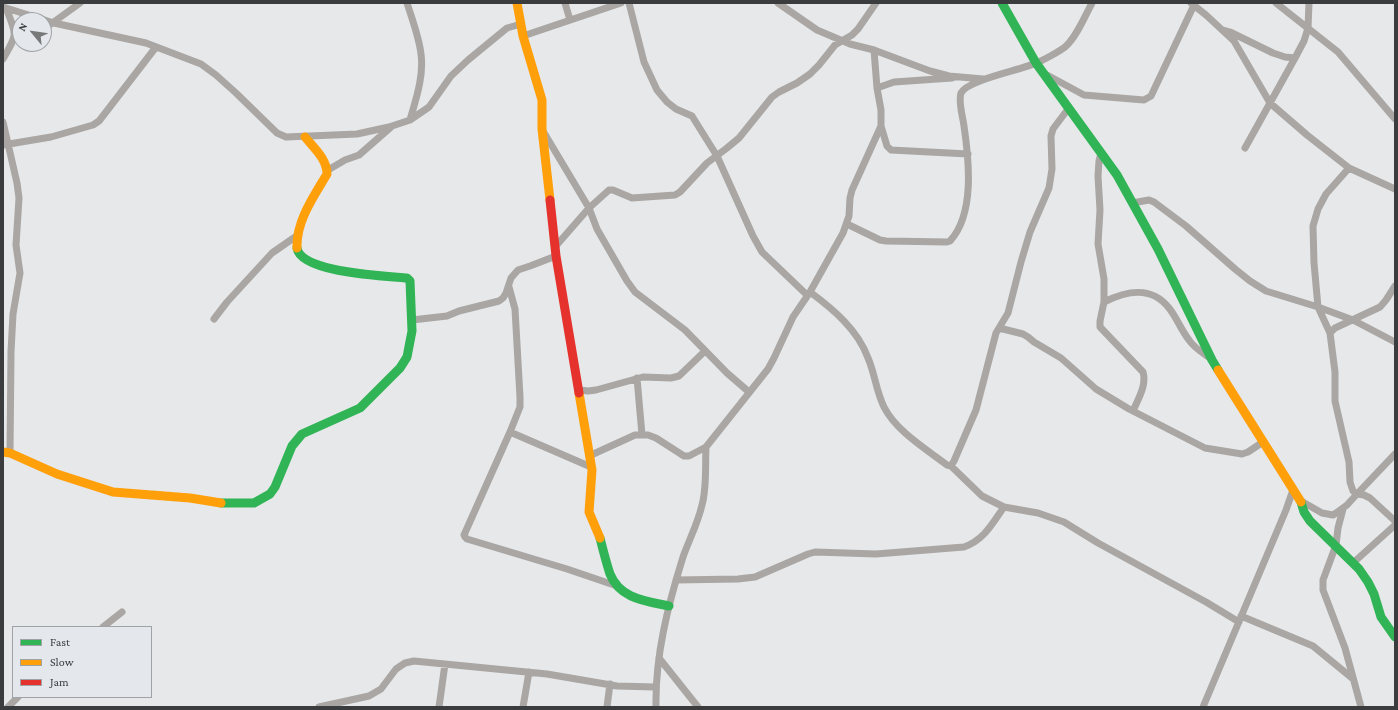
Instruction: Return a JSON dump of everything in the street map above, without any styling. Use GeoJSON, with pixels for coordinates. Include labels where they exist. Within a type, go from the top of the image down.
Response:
{"type":"FeatureCollection","features":[{"type":"Feature","properties":{"kind":"street"},"geometry":{"type":"LineString","coordinates":[[54,23],[80,3]]}},
{"type":"Feature","properties":{"kind":"street"},"geometry":{"type":"LineString","coordinates":[[407,3],[421,52],[422,62],[419,86],[410,120]]}},
{"type":"Feature","properties":{"kind":"street"},"geometry":{"type":"LineString","coordinates":[[517,3],[523,36],[542,100],[542,129],[555,251],[593,476],[589,507],[591,518],[598,533],[610,576],[619,590],[630,596],[670,606]]}},
{"type":"Feature","properties":{"kind":"street"},"geometry":{"type":"LineString","coordinates":[[565,3],[570,20]]}},
{"type":"Feature","properties":{"kind":"street"},"geometry":{"type":"LineString","coordinates":[[523,36],[621,3]]}},
{"type":"Feature","properties":{"kind":"street"},"geometry":{"type":"LineString","coordinates":[[628,3],[644,62],[657,90],[667,102],[676,109],[692,116],[716,156],[752,236],[762,252],[808,293],[828,305],[862,343],[869,359],[876,390],[884,408],[899,427],[947,465],[951,466],[982,496],[1004,507],[1038,513],[1064,522],[1098,543],[1240,619],[1314,646],[1353,678]]}},
{"type":"Feature","properties":{"kind":"street"},"geometry":{"type":"LineString","coordinates":[[778,3],[817,30],[841,41],[874,50],[930,71],[960,77],[985,79]]}},
{"type":"Feature","properties":{"kind":"street"},"geometry":{"type":"LineString","coordinates":[[412,320],[447,316],[459,311],[499,301],[503,298],[509,287],[511,278],[518,270],[530,266],[555,251],[589,208],[609,190],[613,190],[632,198],[675,195],[680,192],[700,170],[739,138],[772,97],[810,74],[835,45],[852,35],[876,3]]}},
{"type":"Feature","properties":{"kind":"street"},"geometry":{"type":"LineString","coordinates":[[1002,3],[1036,63],[1117,176],[1158,249],[1212,360],[1301,501],[1304,512],[1310,521],[1336,544],[1368,582],[1374,594],[1381,617],[1395,637]]}},
{"type":"Feature","properties":{"kind":"street"},"geometry":{"type":"LineString","coordinates":[[847,224],[880,240],[886,241],[950,241],[964,217],[968,182],[968,154],[960,96],[961,92],[965,88],[985,79],[1036,63],[1057,52],[1069,43],[1092,3]]}},
{"type":"Feature","properties":{"kind":"street"},"geometry":{"type":"LineString","coordinates":[[1276,3],[1338,52],[1395,120]]}},
{"type":"Feature","properties":{"kind":"street"},"geometry":{"type":"LineString","coordinates":[[1245,148],[1304,41],[1308,28],[1309,3]]}},
{"type":"Feature","properties":{"kind":"street"},"geometry":{"type":"LineString","coordinates":[[1045,74],[1084,95],[1147,99],[1151,96],[1193,4],[1234,41],[1270,103],[1307,135],[1349,168],[1395,189]]}},
{"type":"Feature","properties":{"kind":"street"},"geometry":{"type":"LineString","coordinates":[[4,8],[54,23],[146,43],[201,64],[236,93],[277,133],[286,137],[357,134],[392,126],[410,120],[429,107],[451,76],[468,60],[507,28],[521,24]]}},
{"type":"Feature","properties":{"kind":"street"},"geometry":{"type":"LineString","coordinates":[[3,59],[14,40],[15,34],[4,8]]}},
{"type":"Feature","properties":{"kind":"street"},"geometry":{"type":"LineString","coordinates":[[1222,30],[1230,32],[1273,54],[1285,58],[1295,58]]}},
{"type":"Feature","properties":{"kind":"street"},"geometry":{"type":"LineString","coordinates":[[6,145],[51,137],[93,125],[99,121],[156,47]]}},
{"type":"Feature","properties":{"kind":"street"},"geometry":{"type":"LineString","coordinates":[[8,50],[12,48]]}},
{"type":"Feature","properties":{"kind":"street"},"geometry":{"type":"LineString","coordinates":[[874,50],[877,88],[881,110],[881,126],[887,146],[891,150],[968,154]]}},
{"type":"Feature","properties":{"kind":"street"},"geometry":{"type":"LineString","coordinates":[[877,88],[894,82],[925,81],[960,77]]}},
{"type":"Feature","properties":{"kind":"street"},"geometry":{"type":"LineString","coordinates":[[951,466],[976,410],[996,333],[1006,318],[1010,308],[1024,250],[1051,180],[1051,136],[1053,129],[1068,109]]}},
{"type":"Feature","properties":{"kind":"street"},"geometry":{"type":"LineString","coordinates":[[3,122],[6,145],[17,183],[19,198],[16,245],[20,273],[13,314],[7,453],[58,474],[113,492],[190,498],[228,504],[254,503],[270,494],[276,487],[292,446],[302,434],[360,408],[400,368],[408,352],[412,331],[412,320],[411,284],[407,278],[329,269],[302,257],[297,250],[301,223],[328,170],[326,164],[305,137]]}},
{"type":"Feature","properties":{"kind":"street"},"geometry":{"type":"LineString","coordinates":[[328,170],[345,160],[359,155],[392,126]]}},
{"type":"Feature","properties":{"kind":"street"},"geometry":{"type":"LineString","coordinates":[[589,456],[635,435],[648,435],[656,438],[684,456],[689,456],[706,447],[768,369],[774,358],[793,316],[808,293],[847,224],[852,190],[881,126]]}},
{"type":"Feature","properties":{"kind":"street"},"geometry":{"type":"LineString","coordinates":[[542,129],[589,208],[597,229],[635,292],[685,330],[727,373],[749,392]]}},
{"type":"Feature","properties":{"kind":"street"},"geometry":{"type":"LineString","coordinates":[[1101,153],[1098,176],[1100,210],[1098,244],[1104,279],[1104,302],[1100,327],[1143,372],[1145,378],[1144,383],[1133,411]]}},
{"type":"Feature","properties":{"kind":"street"},"geometry":{"type":"LineString","coordinates":[[1349,168],[1326,194],[1318,209],[1314,226],[1314,262],[1318,307],[1330,333],[1335,372],[1335,402],[1349,462],[1350,482],[1353,491],[1357,494],[1370,498],[1395,520]]}},
{"type":"Feature","properties":{"kind":"street"},"geometry":{"type":"LineString","coordinates":[[1132,203],[1149,200],[1154,202],[1186,226],[1219,256],[1250,281],[1266,291],[1354,320],[1395,342]]}},
{"type":"Feature","properties":{"kind":"street"},"geometry":{"type":"LineString","coordinates":[[214,319],[227,302],[272,254],[298,236]]}},
{"type":"Feature","properties":{"kind":"street"},"geometry":{"type":"LineString","coordinates":[[1330,333],[1335,328],[1380,307],[1395,286]]}},
{"type":"Feature","properties":{"kind":"street"},"geometry":{"type":"LineString","coordinates":[[509,287],[515,309],[520,407],[464,535],[465,538],[617,586]]}},
{"type":"Feature","properties":{"kind":"street"},"geometry":{"type":"LineString","coordinates":[[1104,302],[1126,293],[1137,292],[1154,296],[1166,304],[1170,309],[1191,343],[1212,360]]}},
{"type":"Feature","properties":{"kind":"street"},"geometry":{"type":"LineString","coordinates":[[999,328],[1023,334],[1061,358],[1096,389],[1133,411],[1210,449],[1242,454],[1248,452],[1263,442]]}},
{"type":"Feature","properties":{"kind":"street"},"geometry":{"type":"LineString","coordinates":[[579,390],[596,390],[637,378],[671,378],[679,376],[706,351]]}},
{"type":"Feature","properties":{"kind":"street"},"geometry":{"type":"LineString","coordinates":[[637,378],[642,435]]}},
{"type":"Feature","properties":{"kind":"street"},"geometry":{"type":"LineString","coordinates":[[510,432],[591,466]]}},
{"type":"Feature","properties":{"kind":"street"},"geometry":{"type":"LineString","coordinates":[[656,707],[658,658],[666,622],[676,580],[702,507],[705,492],[706,447]]}},
{"type":"Feature","properties":{"kind":"street"},"geometry":{"type":"LineString","coordinates":[[1301,501],[1322,513],[1333,515],[1343,509],[1395,454]]}},
{"type":"Feature","properties":{"kind":"street"},"geometry":{"type":"LineString","coordinates":[[1203,707],[1293,490]]}},
{"type":"Feature","properties":{"kind":"street"},"geometry":{"type":"LineString","coordinates":[[676,580],[738,579],[755,577],[815,552],[876,554],[964,547],[974,544],[986,533],[1004,507]]}},
{"type":"Feature","properties":{"kind":"street"},"geometry":{"type":"LineString","coordinates":[[1343,509],[1336,544],[1324,580],[1323,590],[1345,648],[1362,707]]}},
{"type":"Feature","properties":{"kind":"street"},"geometry":{"type":"LineString","coordinates":[[1353,563],[1395,525]]}},
{"type":"Feature","properties":{"kind":"street"},"geometry":{"type":"LineString","coordinates":[[104,626],[122,612]]}},
{"type":"Feature","properties":{"kind":"street"},"geometry":{"type":"LineString","coordinates":[[658,658],[698,707]]}},
{"type":"Feature","properties":{"kind":"street"},"geometry":{"type":"LineString","coordinates":[[319,707],[369,696],[381,689],[396,669],[405,663],[414,661],[529,672],[610,684],[656,687]]}},
{"type":"Feature","properties":{"kind":"street"},"geometry":{"type":"LineString","coordinates":[[439,707],[445,664]]}},
{"type":"Feature","properties":{"kind":"street"},"geometry":{"type":"LineString","coordinates":[[523,707],[529,672]]}},
{"type":"Feature","properties":{"kind":"street"},"geometry":{"type":"LineString","coordinates":[[607,707],[610,684]]}},
{"type":"Feature","properties":{"kind":"street"},"geometry":{"type":"LineString","coordinates":[[8,707],[17,698]]}},
{"type":"Feature","properties":{"kind":"traffic: fast"},"geometry":{"type":"LineString","coordinates":[[1002,3],[1036,63],[1117,175],[1158,249],[1218,370]]}},
{"type":"Feature","properties":{"kind":"traffic: fast"},"geometry":{"type":"LineString","coordinates":[[221,503],[254,503],[270,494],[275,487],[292,446],[302,434],[360,408],[400,368],[407,357],[412,331],[410,281],[407,278],[346,272],[328,268],[313,263],[302,256],[297,248]]}},
{"type":"Feature","properties":{"kind":"traffic: fast"},"geometry":{"type":"LineString","coordinates":[[1301,502],[1304,512],[1310,521],[1359,569],[1374,594],[1381,617],[1395,637]]}},
{"type":"Feature","properties":{"kind":"traffic: fast"},"geometry":{"type":"LineString","coordinates":[[600,538],[610,574],[620,589],[635,598],[669,606]]}},
{"type":"Feature","properties":{"kind":"traffic: slow"},"geometry":{"type":"LineString","coordinates":[[517,3],[523,36],[542,100],[542,129],[550,200]]}},
{"type":"Feature","properties":{"kind":"traffic: slow"},"geometry":{"type":"LineString","coordinates":[[297,248],[299,228],[307,209],[327,174],[325,163],[305,137]]}},
{"type":"Feature","properties":{"kind":"traffic: slow"},"geometry":{"type":"LineString","coordinates":[[1218,370],[1301,502]]}},
{"type":"Feature","properties":{"kind":"traffic: slow"},"geometry":{"type":"LineString","coordinates":[[579,393],[592,470],[589,512],[600,538]]}},
{"type":"Feature","properties":{"kind":"traffic: slow"},"geometry":{"type":"LineString","coordinates":[[3,452],[10,453],[57,474],[113,492],[190,498],[221,503]]}},
{"type":"Feature","properties":{"kind":"traffic: jam"},"geometry":{"type":"LineString","coordinates":[[550,200],[556,256],[579,393]]}}]}
